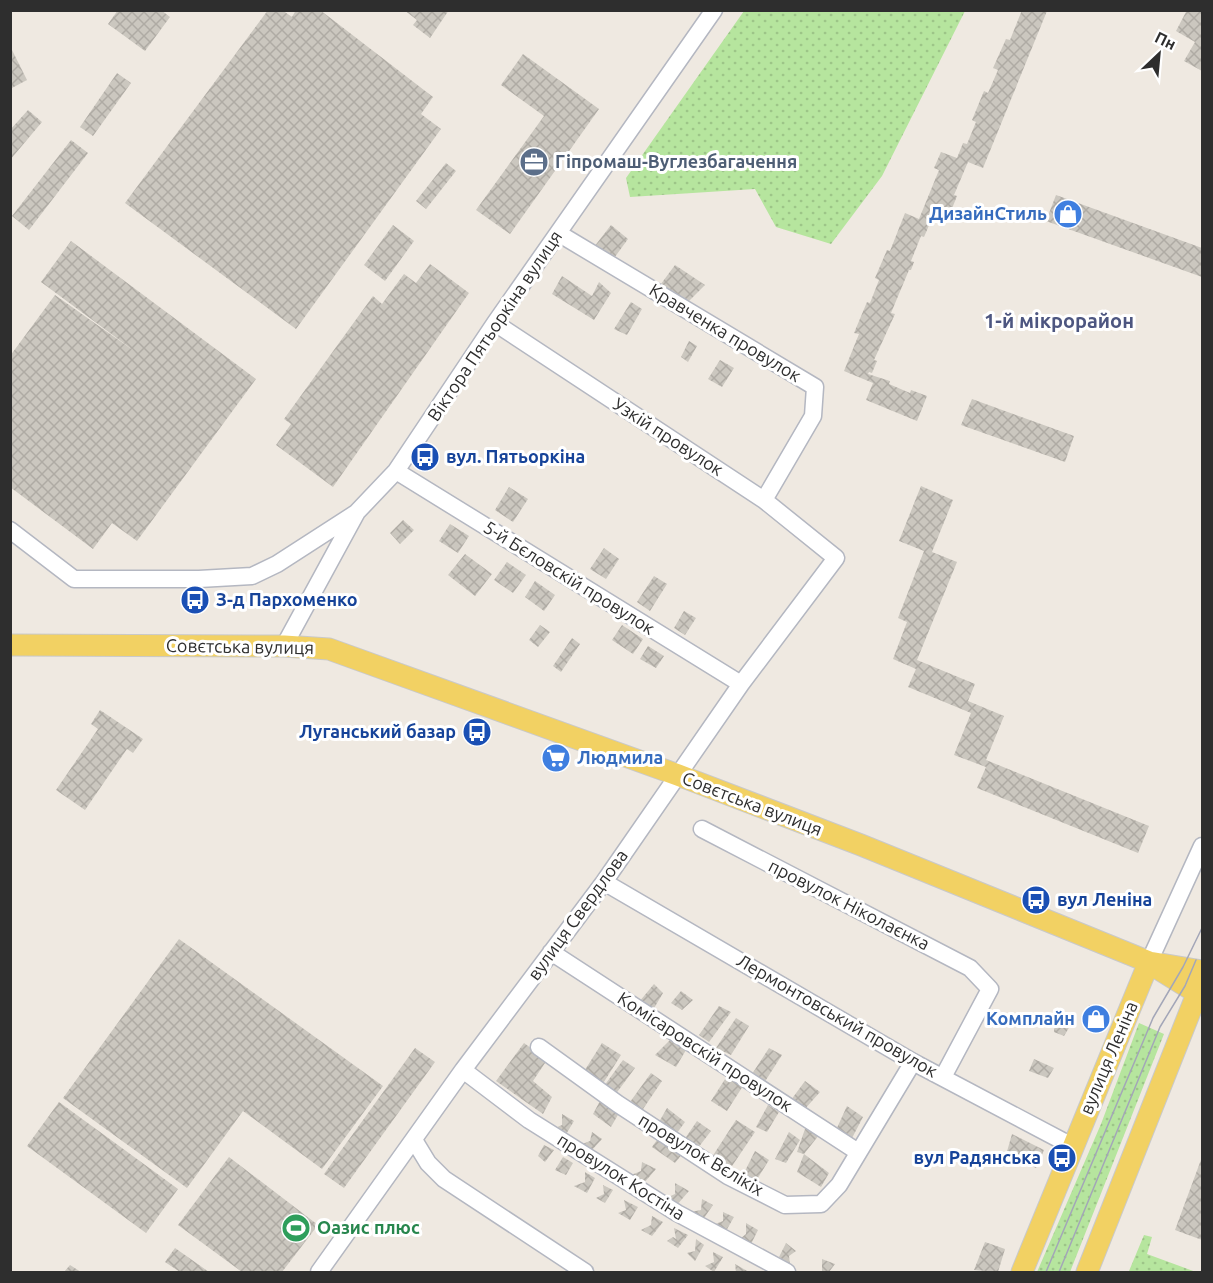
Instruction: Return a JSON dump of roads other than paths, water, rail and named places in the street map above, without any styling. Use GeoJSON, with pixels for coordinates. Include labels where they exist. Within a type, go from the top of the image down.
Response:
{"type":"FeatureCollection","features":[{"type":"Feature","properties":{"kind":"main road","name":"Совєтська вулиця"},"geometry":{"type":"LineString","coordinates":[[10,645],[284,646],[329,650],[678,776],[861,845],[1201,984]]}},
{"type":"Feature","properties":{"kind":"main road","name":"вулиця Леніна"},"geometry":{"type":"LineString","coordinates":[[1022,1272],[1149,962]]}},
{"type":"Feature","properties":{"kind":"main road"},"geometry":{"type":"LineString","coordinates":[[1087,1272],[1201,984]]}},
{"type":"Feature","properties":{"kind":"street","name":"Віктора Пятьоркіна вулиця"},"geometry":{"type":"LineString","coordinates":[[284,646],[357,512],[396,471],[495,323],[714,10]]}},
{"type":"Feature","properties":{"kind":"street","name":"Кравченка провулок"},"geometry":{"type":"LineString","coordinates":[[558,233],[814,387],[813,416],[764,500]]}},
{"type":"Feature","properties":{"kind":"street","name":"Узкій провулок"},"geometry":{"type":"LineString","coordinates":[[495,323],[764,500],[836,558]]}},
{"type":"Feature","properties":{"kind":"street","name":"5-й Бєловскій провулок"},"geometry":{"type":"LineString","coordinates":[[396,471],[741,684]]}},
{"type":"Feature","properties":{"kind":"street"},"geometry":{"type":"LineString","coordinates":[[10,530],[74,579],[199,579],[252,576],[277,564],[357,512]]}},
{"type":"Feature","properties":{"kind":"street","name":"вулиця Свердлова"},"geometry":{"type":"LineString","coordinates":[[319,1272],[463,1070],[604,882],[741,684],[836,558]]}},
{"type":"Feature","properties":{"kind":"street","name":"провулок Ніколаєнка"},"geometry":{"type":"LineString","coordinates":[[702,829],[970,968],[990,989],[942,1077]]}},
{"type":"Feature","properties":{"kind":"street","name":"вулиця Леніна"},"geometry":{"type":"LineString","coordinates":[[1149,962],[1203,846]]}},
{"type":"Feature","properties":{"kind":"street","name":"Лермонтовський провулок"},"geometry":{"type":"LineString","coordinates":[[604,882],[913,1062],[1072,1146]]}},
{"type":"Feature","properties":{"kind":"street","name":"Комісаровскій провулок"},"geometry":{"type":"LineString","coordinates":[[551,952],[858,1152]]}},
{"type":"Feature","properties":{"kind":"street","name":"провулок Вєлікіх"},"geometry":{"type":"LineString","coordinates":[[539,1047],[618,1104],[728,1176],[784,1204],[821,1204],[839,1185],[913,1062]]}},
{"type":"Feature","properties":{"kind":"street","name":"провулок Костіна"},"geometry":{"type":"LineString","coordinates":[[463,1070],[529,1120],[677,1213],[787,1272]]}},
{"type":"Feature","properties":{"kind":"street"},"geometry":{"type":"LineString","coordinates":[[414,1140],[428,1163],[444,1179],[585,1272]]}},
{"type":"Feature","properties":{"kind":"tram line"},"geometry":{"type":"LineString","coordinates":[[1046,1272],[1153,1018],[1183,967],[1202,928]]}},
{"type":"Feature","properties":{"kind":"tram line"},"geometry":{"type":"LineString","coordinates":[[1059,1272],[1160,1027],[1185,986],[1196,960]]}},
{"type":"Feature","properties":{"kind":"place","name":"Гіпромаш-Вуглезбагачення"},"geometry":{"type":"Point","coordinates":[534,162]}},
{"type":"Feature","properties":{"kind":"place","name":"ДизайнСтиль"},"geometry":{"type":"Point","coordinates":[1068,214]}},
{"type":"Feature","properties":{"kind":"place","name":"вул. Пятьоркіна"},"geometry":{"type":"Point","coordinates":[425,457]}},
{"type":"Feature","properties":{"kind":"place","name":"З-д Пархоменко"},"geometry":{"type":"Point","coordinates":[195,600]}},
{"type":"Feature","properties":{"kind":"place","name":"Луганський базар"},"geometry":{"type":"Point","coordinates":[477,732]}},
{"type":"Feature","properties":{"kind":"place","name":"Людмила"},"geometry":{"type":"Point","coordinates":[556,758]}},
{"type":"Feature","properties":{"kind":"place","name":"вул Леніна"},"geometry":{"type":"Point","coordinates":[1036,900]}},
{"type":"Feature","properties":{"kind":"place","name":"Комплайн"},"geometry":{"type":"Point","coordinates":[1096,1019]}},
{"type":"Feature","properties":{"kind":"place","name":"вул Радянська"},"geometry":{"type":"Point","coordinates":[1062,1158]}},
{"type":"Feature","properties":{"kind":"place","name":"Оазис плюс"},"geometry":{"type":"Point","coordinates":[296,1228]}},
{"type":"Feature","properties":{"kind":"district","name":"1-й мікрорайон"},"geometry":{"type":"Point","coordinates":[1059,321]}}]}
